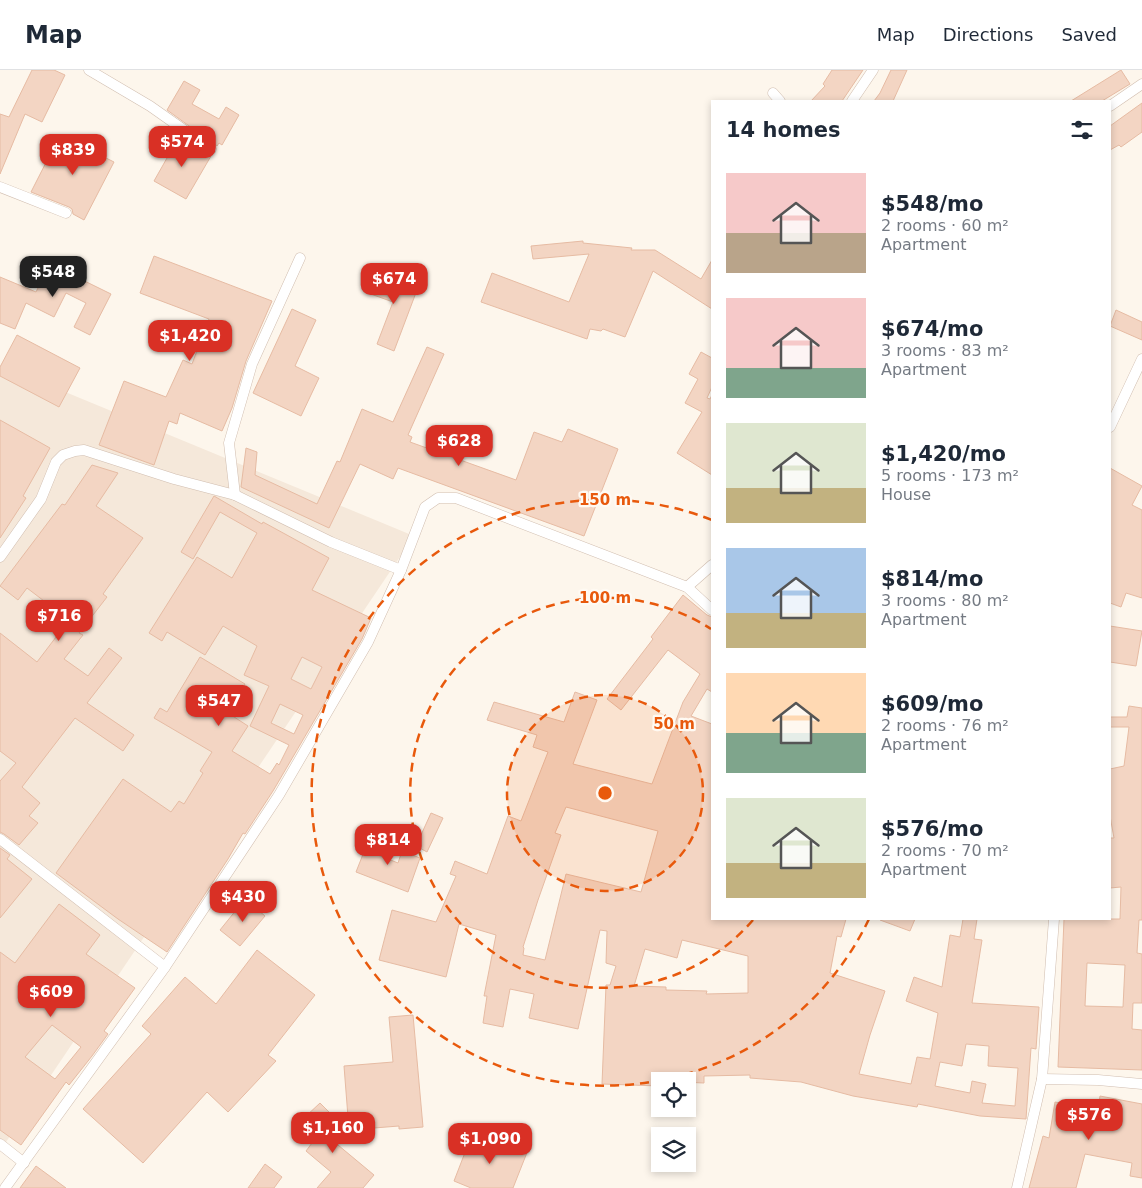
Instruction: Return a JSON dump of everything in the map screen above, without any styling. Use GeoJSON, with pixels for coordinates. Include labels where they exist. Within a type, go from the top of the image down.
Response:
{"type":"FeatureCollection","features":[{"type":"Feature","properties":{"kind":"street"},"geometry":{"type":"LineString","coordinates":[[89,70],[150,106],[211,149]]}},
{"type":"Feature","properties":{"kind":"street"},"geometry":{"type":"LineString","coordinates":[[853,100],[873,70]]}},
{"type":"Feature","properties":{"kind":"street"},"geometry":{"type":"LineString","coordinates":[[1111,105],[1142,84]]}},
{"type":"Feature","properties":{"kind":"street"},"geometry":{"type":"LineString","coordinates":[[773,93],[779,100]]}},
{"type":"Feature","properties":{"kind":"street"},"geometry":{"type":"LineString","coordinates":[[0,187],[66,213]]}},
{"type":"Feature","properties":{"kind":"street"},"geometry":{"type":"LineString","coordinates":[[236,495],[230,454],[232,435],[252,364],[300,258]]}},
{"type":"Feature","properties":{"kind":"street"},"geometry":{"type":"LineString","coordinates":[[1111,425],[1142,359]]}},
{"type":"Feature","properties":{"kind":"street"},"geometry":{"type":"LineString","coordinates":[[0,557],[41,499],[56,462],[63,455],[84,450],[174,479],[236,495],[331,542],[401,570]]}},
{"type":"Feature","properties":{"kind":"street"},"geometry":{"type":"LineString","coordinates":[[5,1188],[166,967],[279,795],[368,642],[401,570],[425,507],[438,498],[456,498],[687,587],[711,609]]}},
{"type":"Feature","properties":{"kind":"street"},"geometry":{"type":"LineString","coordinates":[[687,587],[711,566]]}},
{"type":"Feature","properties":{"kind":"street"},"geometry":{"type":"LineString","coordinates":[[0,839],[166,967]]}},
{"type":"Feature","properties":{"kind":"street"},"geometry":{"type":"LineString","coordinates":[[1017,1188],[1042,1079],[1054,920]]}},
{"type":"Feature","properties":{"kind":"street"},"geometry":{"type":"LineString","coordinates":[[1042,1079],[1098,1080],[1142,1084]]}},
{"type":"Feature","properties":{"kind":"street"},"geometry":{"type":"LineString","coordinates":[[0,1144],[24,1163]]}},
{"type":"Feature","properties":{"kind":"shaded area"},"geometry":{"type":"Polygon","coordinates":[[[0,365],[414,536],[0,1151],[0,365]]]}},
{"type":"Feature","properties":{"kind":"building"},"geometry":{"type":"Polygon","coordinates":[[[32,70],[54,70],[65,75],[42,122],[25,114],[0,174],[0,114],[9,117],[32,70]]]}},
{"type":"Feature","properties":{"kind":"building"},"geometry":{"type":"Polygon","coordinates":[[[832,70],[863,70],[843,100],[812,100],[825,86],[823,84],[832,70]]]}},
{"type":"Feature","properties":{"kind":"building"},"geometry":{"type":"Polygon","coordinates":[[[891,70],[907,70],[893,100],[875,100],[891,70]]]}},
{"type":"Feature","properties":{"kind":"building"},"geometry":{"type":"Polygon","coordinates":[[[1121,70],[1130,84],[1104,100],[1073,100],[1121,70]]]}},
{"type":"Feature","properties":{"kind":"building"},"geometry":{"type":"Polygon","coordinates":[[[184,81],[200,90],[192,104],[219,119],[226,107],[239,115],[222,145],[219,143],[217,146],[167,110],[184,81]]]}},
{"type":"Feature","properties":{"kind":"building"},"geometry":{"type":"Polygon","coordinates":[[[1142,103],[1142,132],[1121,147],[1119,145],[1111,149],[1111,125],[1142,103]]]}},
{"type":"Feature","properties":{"kind":"building"},"geometry":{"type":"Polygon","coordinates":[[[60,135],[114,162],[84,220],[73,214],[72,209],[69,207],[31,192],[60,135]]]}},
{"type":"Feature","properties":{"kind":"building"},"geometry":{"type":"Polygon","coordinates":[[[180,135],[211,156],[186,199],[154,181],[180,135]]]}},
{"type":"Feature","properties":{"kind":"building"},"geometry":{"type":"Polygon","coordinates":[[[583,241],[583,243],[632,248],[631,250],[655,250],[701,279],[711,262],[711,308],[653,271],[625,337],[603,329],[601,331],[590,329],[587,339],[481,302],[492,273],[569,302],[589,254],[533,259],[531,246],[583,241]]]}},
{"type":"Feature","properties":{"kind":"building"},"geometry":{"type":"Polygon","coordinates":[[[154,256],[272,301],[246,361],[232,408],[222,431],[180,413],[177,424],[169,421],[154,465],[99,445],[124,381],[166,397],[183,360],[192,364],[209,319],[140,293],[154,256]]]}},
{"type":"Feature","properties":{"kind":"building"},"geometry":{"type":"Polygon","coordinates":[[[50,264],[111,294],[90,335],[74,327],[86,303],[66,293],[54,317],[26,303],[15,329],[0,323],[0,277],[36,292],[50,264]]]}},
{"type":"Feature","properties":{"kind":"building"},"geometry":{"type":"Polygon","coordinates":[[[377,271],[402,281],[404,277],[420,282],[394,351],[377,344],[393,302],[368,293],[377,271]]]}},
{"type":"Feature","properties":{"kind":"building"},"geometry":{"type":"Polygon","coordinates":[[[292,309],[316,320],[295,366],[319,378],[301,416],[253,393],[292,309]]]}},
{"type":"Feature","properties":{"kind":"building"},"geometry":{"type":"Polygon","coordinates":[[[1116,310],[1142,322],[1142,340],[1111,326],[1116,310]]]}},
{"type":"Feature","properties":{"kind":"building"},"geometry":{"type":"Polygon","coordinates":[[[17,335],[80,368],[59,407],[0,376],[0,367],[17,335]]]}},
{"type":"Feature","properties":{"kind":"building"},"geometry":{"type":"Polygon","coordinates":[[[427,347],[444,354],[408,435],[412,437],[410,442],[516,480],[534,432],[562,442],[568,429],[618,449],[584,536],[398,468],[393,479],[360,464],[329,528],[241,487],[246,448],[257,452],[255,475],[317,504],[337,461],[340,462],[362,409],[393,422],[427,347]]]}},
{"type":"Feature","properties":{"kind":"building"},"geometry":{"type":"Polygon","coordinates":[[[701,352],[711,357],[711,389],[707,398],[710,399],[711,397],[711,474],[677,453],[702,412],[685,403],[698,379],[689,374],[701,352]]]}},
{"type":"Feature","properties":{"kind":"building"},"geometry":{"type":"Polygon","coordinates":[[[0,420],[50,448],[23,496],[26,498],[0,538],[0,420]]]}},
{"type":"Feature","properties":{"kind":"building"},"geometry":{"type":"Polygon","coordinates":[[[92,465],[118,473],[96,506],[143,538],[103,594],[107,597],[79,633],[83,635],[64,659],[88,676],[109,648],[122,658],[87,703],[134,735],[123,751],[75,718],[22,787],[40,803],[29,816],[38,823],[19,845],[0,832],[0,781],[16,763],[0,751],[0,633],[37,662],[69,620],[27,588],[18,600],[0,586],[62,504],[65,505],[92,465]]]}},
{"type":"Feature","properties":{"kind":"building"},"geometry":{"type":"Polygon","coordinates":[[[1111,469],[1142,486],[1132,505],[1142,510],[1142,598],[1126,593],[1121,607],[1111,603],[1111,469]]]}},
{"type":"Feature","properties":{"kind":"building"},"geometry":{"type":"Polygon","coordinates":[[[214,496],[262,524],[263,522],[329,558],[312,590],[371,618],[362,639],[273,791],[245,834],[243,833],[167,952],[118,919],[56,873],[123,779],[171,812],[179,801],[184,804],[203,773],[200,771],[212,752],[154,718],[160,708],[167,712],[200,657],[245,684],[228,713],[248,726],[232,751],[270,774],[277,763],[279,765],[289,745],[250,726],[269,686],[244,675],[257,646],[223,626],[205,655],[167,632],[162,641],[149,633],[197,557],[232,578],[257,533],[220,512],[193,559],[181,552],[214,496]],[[302,657],[291,679],[311,689],[322,667],[302,657]],[[280,704],[271,723],[294,734],[303,715],[280,704]]]}},
{"type":"Feature","properties":{"kind":"building"},"geometry":{"type":"Polygon","coordinates":[[[683,595],[711,617],[711,691],[707,689],[691,716],[711,724],[711,920],[846,920],[841,937],[837,936],[830,973],[885,991],[859,1074],[911,1084],[917,1057],[930,1059],[938,1013],[906,1001],[914,977],[942,987],[950,935],[960,937],[963,920],[977,920],[974,939],[982,940],[972,1003],[1039,1007],[1036,1049],[1031,1048],[1026,1119],[980,1116],[918,1104],[917,1107],[853,1096],[801,1082],[750,1078],[750,1075],[704,1076],[704,1083],[696,1083],[696,1072],[651,1072],[651,1086],[602,1084],[606,985],[610,985],[616,966],[606,963],[607,931],[600,930],[578,1029],[529,1018],[534,994],[510,989],[503,1027],[483,1023],[487,996],[484,996],[496,935],[459,924],[446,977],[379,960],[392,910],[436,922],[456,876],[450,874],[455,861],[487,874],[508,816],[521,821],[548,752],[533,747],[537,735],[487,720],[494,702],[564,722],[575,692],[597,700],[573,764],[652,784],[683,702],[700,674],[668,650],[621,710],[607,699],[653,639],[651,637],[683,595]],[[566,807],[555,833],[561,835],[523,947],[523,955],[545,960],[566,874],[641,892],[658,831],[566,807]],[[682,940],[677,958],[645,949],[634,986],[666,987],[666,990],[707,991],[706,994],[748,993],[748,956],[682,940]],[[966,1044],[962,1066],[940,1062],[935,1086],[970,1093],[972,1081],[986,1084],[982,1103],[1015,1106],[1018,1068],[988,1066],[989,1046],[966,1044]]]}},
{"type":"Feature","properties":{"kind":"building"},"geometry":{"type":"Polygon","coordinates":[[[1111,626],[1142,631],[1136,666],[1111,662],[1111,626]]]}},
{"type":"Feature","properties":{"kind":"building"},"geometry":{"type":"Polygon","coordinates":[[[1129,706],[1142,708],[1142,920],[1139,920],[1137,953],[1142,954],[1142,1003],[1133,1003],[1132,1029],[1142,1030],[1142,1070],[1058,1067],[1064,920],[1120,919],[1121,887],[1111,888],[1111,838],[1114,838],[1111,822],[1111,769],[1124,766],[1129,727],[1111,727],[1111,717],[1127,717],[1129,706]],[[1087,963],[1085,1006],[1123,1007],[1125,965],[1087,963]]]}},
{"type":"Feature","properties":{"kind":"building"},"geometry":{"type":"Polygon","coordinates":[[[431,813],[443,818],[427,852],[416,846],[431,813]]]}},
{"type":"Feature","properties":{"kind":"building"},"geometry":{"type":"Polygon","coordinates":[[[371,834],[384,839],[378,855],[398,863],[402,851],[420,858],[408,892],[356,872],[371,834]]]}},
{"type":"Feature","properties":{"kind":"building"},"geometry":{"type":"Polygon","coordinates":[[[0,848],[10,855],[7,859],[32,879],[0,918],[0,848]]]}},
{"type":"Feature","properties":{"kind":"building"},"geometry":{"type":"Polygon","coordinates":[[[245,899],[265,916],[240,946],[220,930],[245,899]]]}},
{"type":"Feature","properties":{"kind":"building"},"geometry":{"type":"Polygon","coordinates":[[[59,904],[100,935],[86,954],[135,988],[104,1031],[108,1034],[69,1085],[66,1082],[21,1145],[0,1130],[0,952],[15,963],[59,904]],[[52,1025],[25,1057],[55,1079],[81,1047],[52,1025]]]}},
{"type":"Feature","properties":{"kind":"building"},"geometry":{"type":"Polygon","coordinates":[[[880,920],[915,920],[910,931],[880,920]]]}},
{"type":"Feature","properties":{"kind":"building"},"geometry":{"type":"Polygon","coordinates":[[[257,950],[315,995],[268,1055],[276,1061],[228,1112],[207,1092],[143,1163],[83,1109],[151,1034],[142,1026],[185,977],[216,1004],[257,950]]]}},
{"type":"Feature","properties":{"kind":"building"},"geometry":{"type":"Polygon","coordinates":[[[413,1015],[423,1127],[399,1129],[399,1126],[349,1130],[344,1066],[393,1062],[389,1017],[413,1015]]]}},
{"type":"Feature","properties":{"kind":"building"},"geometry":{"type":"Polygon","coordinates":[[[1100,1096],[1142,1104],[1142,1178],[1130,1176],[1132,1163],[1085,1154],[1076,1188],[1029,1188],[1043,1136],[1049,1138],[1055,1102],[1098,1110],[1100,1096]]]}},
{"type":"Feature","properties":{"kind":"building"},"geometry":{"type":"Polygon","coordinates":[[[320,1103],[334,1117],[320,1130],[374,1175],[363,1188],[317,1188],[331,1172],[306,1151],[315,1139],[296,1120],[301,1115],[305,1117],[320,1103]]]}},
{"type":"Feature","properties":{"kind":"building"},"geometry":{"type":"Polygon","coordinates":[[[471,1137],[502,1150],[506,1141],[528,1150],[513,1188],[471,1188],[454,1181],[471,1137]]]}},
{"type":"Feature","properties":{"kind":"building"},"geometry":{"type":"Polygon","coordinates":[[[265,1164],[282,1177],[274,1188],[248,1188],[265,1164]]]}},
{"type":"Feature","properties":{"kind":"building"},"geometry":{"type":"Polygon","coordinates":[[[36,1166],[66,1188],[20,1188],[36,1166]]]}}]}
